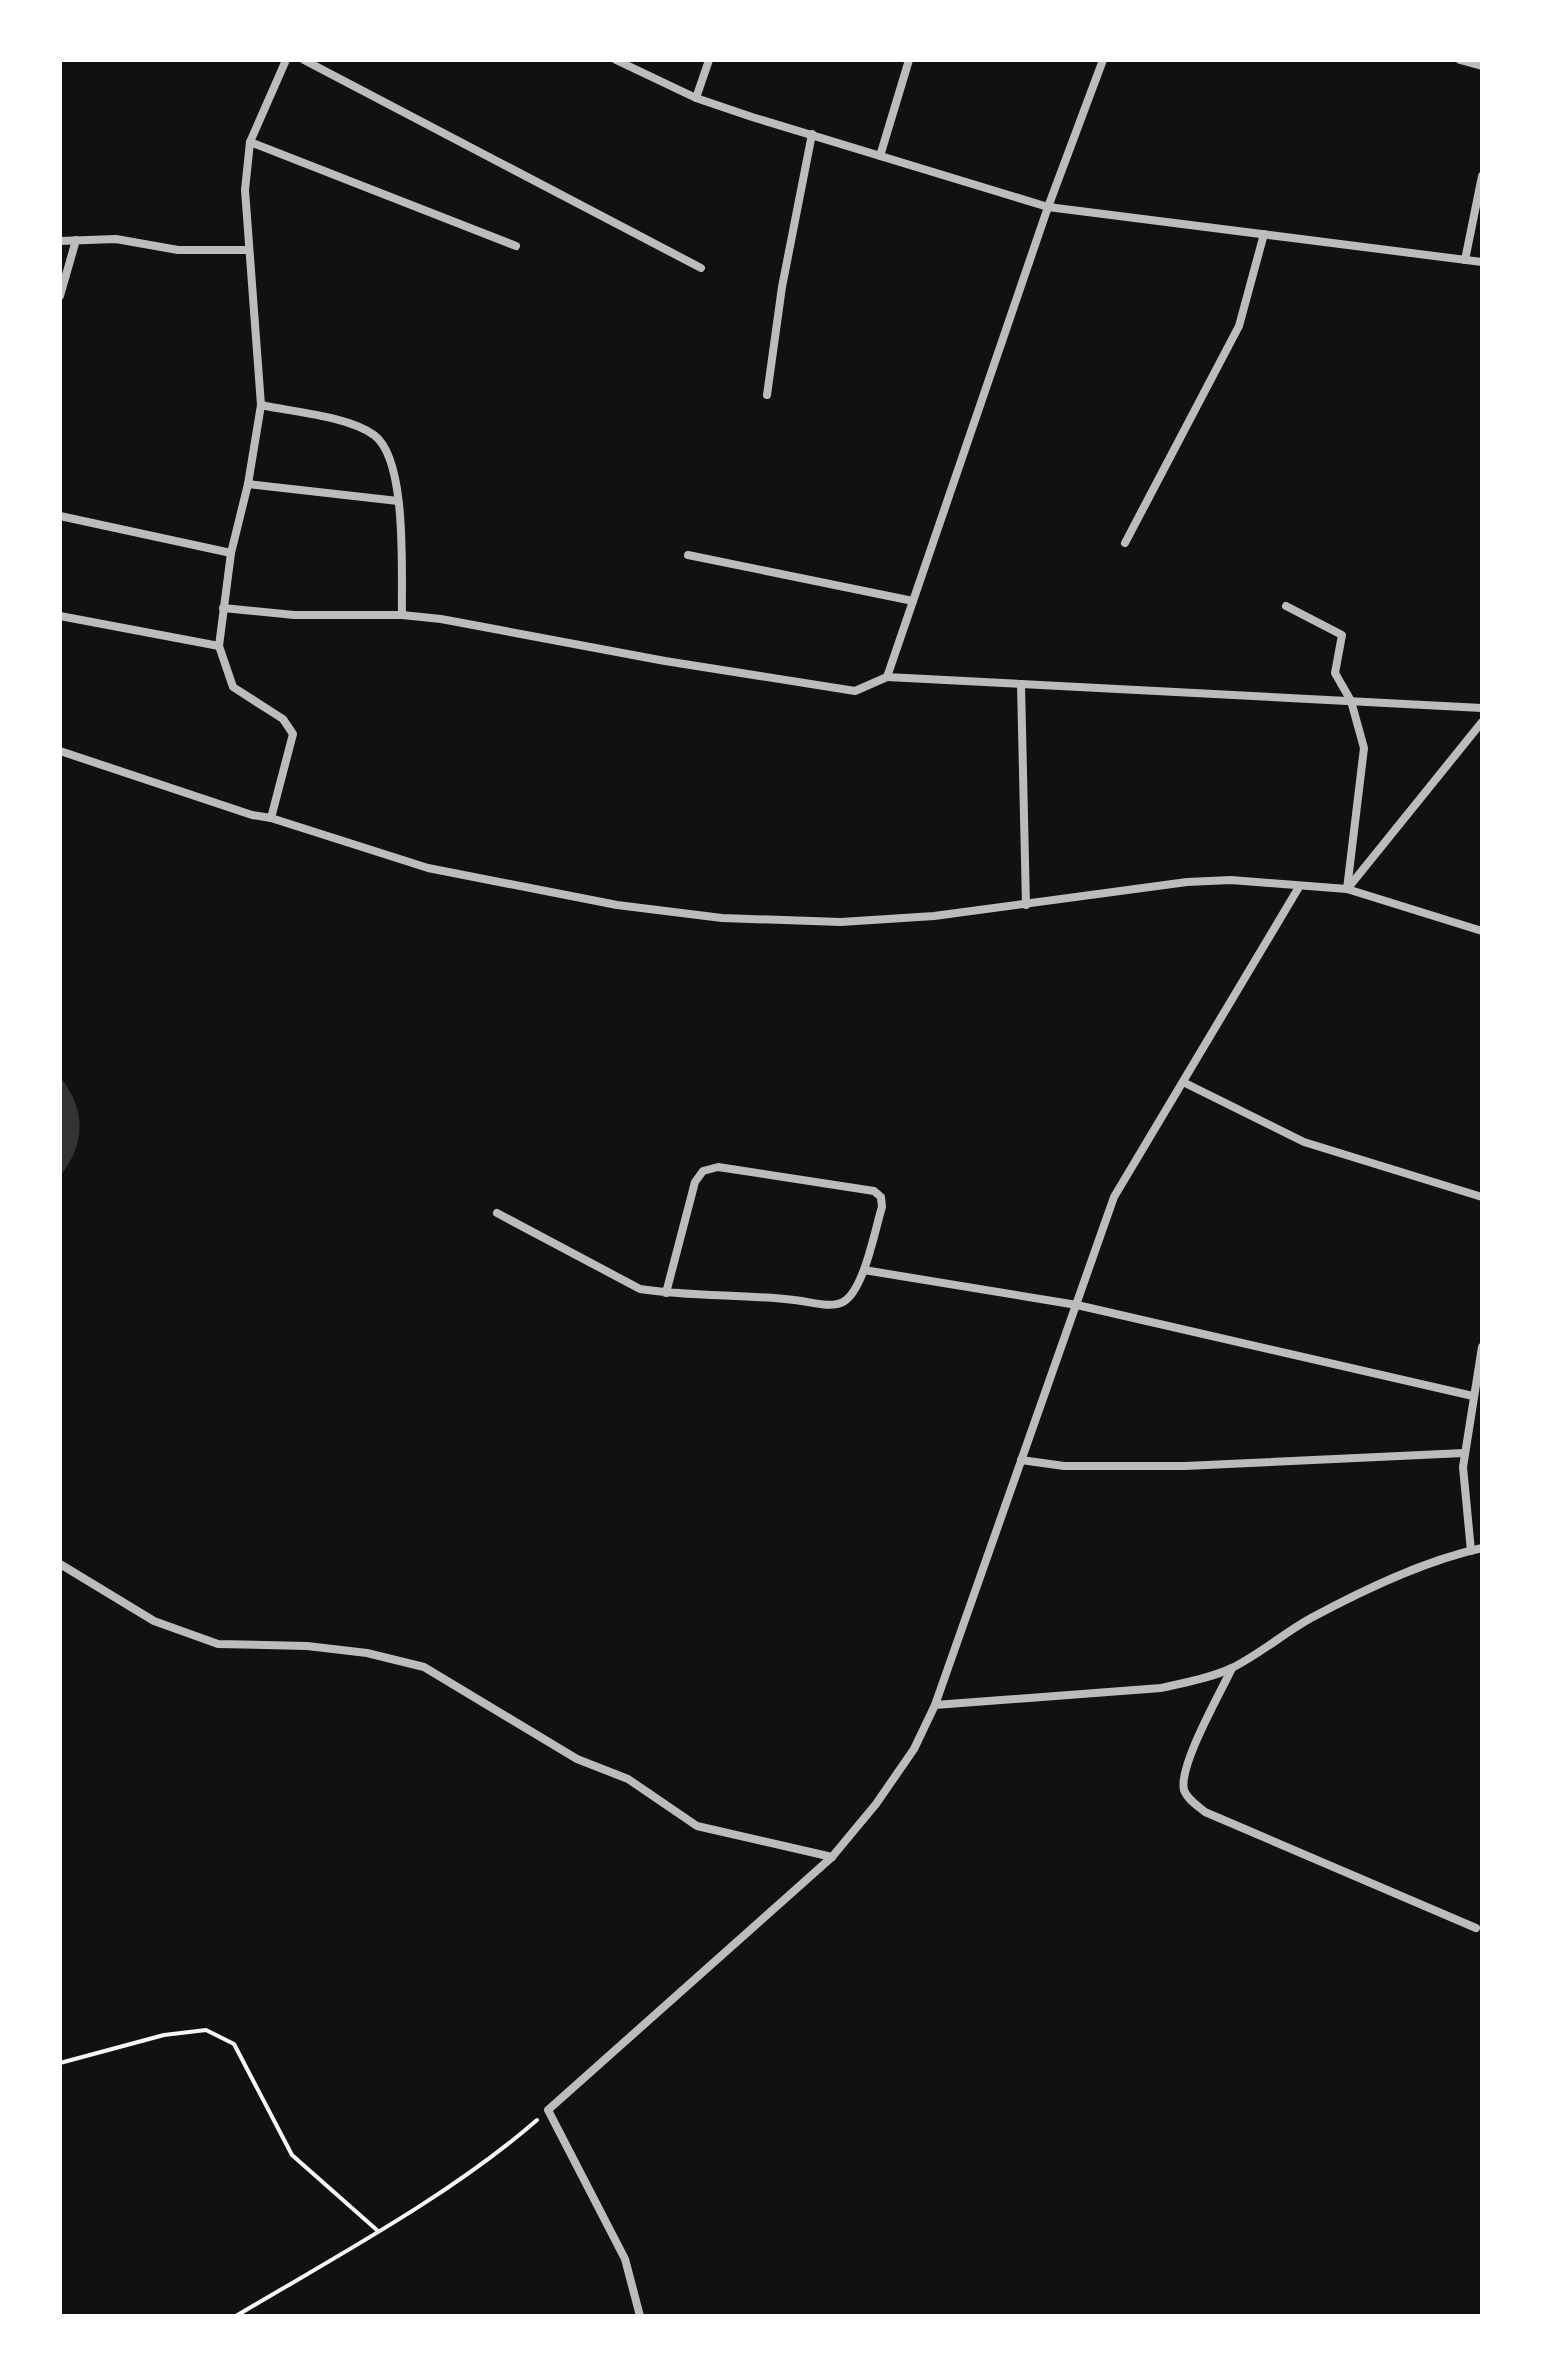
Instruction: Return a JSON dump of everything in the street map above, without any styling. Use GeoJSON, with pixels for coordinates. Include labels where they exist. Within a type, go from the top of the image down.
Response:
{"type":"FeatureCollection","features":[{"type":"Feature","properties":{"kind":"street"},"geometry":{"type":"LineString","coordinates":[[271,818],[293,734],[283,719],[233,687],[219,646],[231,553],[248,484],[261,405],[245,190],[250,142],[286,60]]}},
{"type":"Feature","properties":{"kind":"street"},"geometry":{"type":"LineString","coordinates":[[304,60],[701,268]]}},
{"type":"Feature","properties":{"kind":"street"},"geometry":{"type":"LineString","coordinates":[[616,60],[696,98],[1048,207],[1482,262]]}},
{"type":"Feature","properties":{"kind":"street"},"geometry":{"type":"LineString","coordinates":[[696,98],[709,60]]}},
{"type":"Feature","properties":{"kind":"street"},"geometry":{"type":"LineString","coordinates":[[880,156],[909,60]]}},
{"type":"Feature","properties":{"kind":"street"},"geometry":{"type":"LineString","coordinates":[[887,677],[1048,207],[1103,60]]}},
{"type":"Feature","properties":{"kind":"street"},"geometry":{"type":"LineString","coordinates":[[1460,60],[1482,66]]}},
{"type":"Feature","properties":{"kind":"street"},"geometry":{"type":"LineString","coordinates":[[767,395],[782,287],[812,134]]}},
{"type":"Feature","properties":{"kind":"street"},"geometry":{"type":"LineString","coordinates":[[250,142],[516,246]]}},
{"type":"Feature","properties":{"kind":"street"},"geometry":{"type":"LineString","coordinates":[[1465,260],[1482,176]]}},
{"type":"Feature","properties":{"kind":"street"},"geometry":{"type":"LineString","coordinates":[[1125,543],[1239,326],[1264,234]]}},
{"type":"Feature","properties":{"kind":"street"},"geometry":{"type":"LineString","coordinates":[[60,241],[116,239],[178,250],[249,250]]}},
{"type":"Feature","properties":{"kind":"street"},"geometry":{"type":"LineString","coordinates":[[60,296],[76,240]]}},
{"type":"Feature","properties":{"kind":"street"},"geometry":{"type":"LineString","coordinates":[[261,405],[352,425],[376,436],[390,456],[398,501],[402,615]]}},
{"type":"Feature","properties":{"kind":"street"},"geometry":{"type":"LineString","coordinates":[[248,484],[398,501]]}},
{"type":"Feature","properties":{"kind":"street"},"geometry":{"type":"LineString","coordinates":[[60,516],[231,553]]}},
{"type":"Feature","properties":{"kind":"street"},"geometry":{"type":"LineString","coordinates":[[688,555],[913,601]]}},
{"type":"Feature","properties":{"kind":"street"},"geometry":{"type":"LineString","coordinates":[[1286,606],[1342,635],[1335,673],[1351,701],[1364,748],[1347,889]]}},
{"type":"Feature","properties":{"kind":"street"},"geometry":{"type":"LineString","coordinates":[[223,608],[294,615],[402,615],[855,691],[887,677],[1482,708]]}},
{"type":"Feature","properties":{"kind":"street"},"geometry":{"type":"LineString","coordinates":[[60,616],[219,646]]}},
{"type":"Feature","properties":{"kind":"street"},"geometry":{"type":"LineString","coordinates":[[1021,684],[1026,905]]}},
{"type":"Feature","properties":{"kind":"street"},"geometry":{"type":"LineString","coordinates":[[1347,889],[1482,722]]}},
{"type":"Feature","properties":{"kind":"street"},"geometry":{"type":"LineString","coordinates":[[60,751],[252,815],[271,818],[428,868],[617,905],[722,918],[841,922],[934,916],[1187,882],[1231,880],[1347,889],[1482,931]]}},
{"type":"Feature","properties":{"kind":"street"},"geometry":{"type":"LineString","coordinates":[[640,2316],[625,2259],[548,2110],[832,1857],[876,1804],[914,1749],[935,1705],[1114,1197],[1299,887]]}},
{"type":"Feature","properties":{"kind":"street"},"geometry":{"type":"LineString","coordinates":[[1183,1082],[1304,1142],[1482,1197]]}},
{"type":"Feature","properties":{"kind":"street"},"geometry":{"type":"LineString","coordinates":[[497,1213],[640,1289],[666,1293],[833,1305],[844,1302],[864,1270],[882,1207],[881,1197],[874,1191],[718,1167],[703,1171],[695,1182],[666,1293]]}},
{"type":"Feature","properties":{"kind":"street"},"geometry":{"type":"LineString","coordinates":[[864,1270],[1077,1305],[1473,1396]]}},
{"type":"Feature","properties":{"kind":"street"},"geometry":{"type":"LineString","coordinates":[[1471,1551],[1463,1492],[1464,1453],[1482,1347]]}},
{"type":"Feature","properties":{"kind":"street"},"geometry":{"type":"LineString","coordinates":[[1021,1460],[1064,1466],[1185,1466],[1464,1453]]}},
{"type":"Feature","properties":{"kind":"street"},"geometry":{"type":"LineString","coordinates":[[935,1705],[1161,1688],[1232,1668],[1310,1619],[1435,1562],[1482,1548]]}},
{"type":"Feature","properties":{"kind":"street"},"geometry":{"type":"LineString","coordinates":[[60,1564],[154,1621],[218,1644],[337,1650],[424,1667],[577,1759],[628,1779],[697,1826],[832,1857]]}},
{"type":"Feature","properties":{"kind":"street"},"geometry":{"type":"LineString","coordinates":[[1232,1668],[1186,1768],[1184,1789],[1190,1800],[1205,1812],[1476,1928]]}},
{"type":"Feature","properties":{"kind":"path"},"geometry":{"type":"LineString","coordinates":[[60,2063],[164,2035],[206,2030],[234,2044],[292,2155],[378,2231]]}},
{"type":"Feature","properties":{"kind":"path"},"geometry":{"type":"LineString","coordinates":[[236,2316],[378,2231],[509,2144],[548,2110]]}},
{"type":"Feature","properties":{"kind":"shaded area"},"geometry":{"type":"Polygon","coordinates":[[[60,1077],[75,1101],[80,1126],[75,1152],[60,1176],[60,1077]]]}}]}
